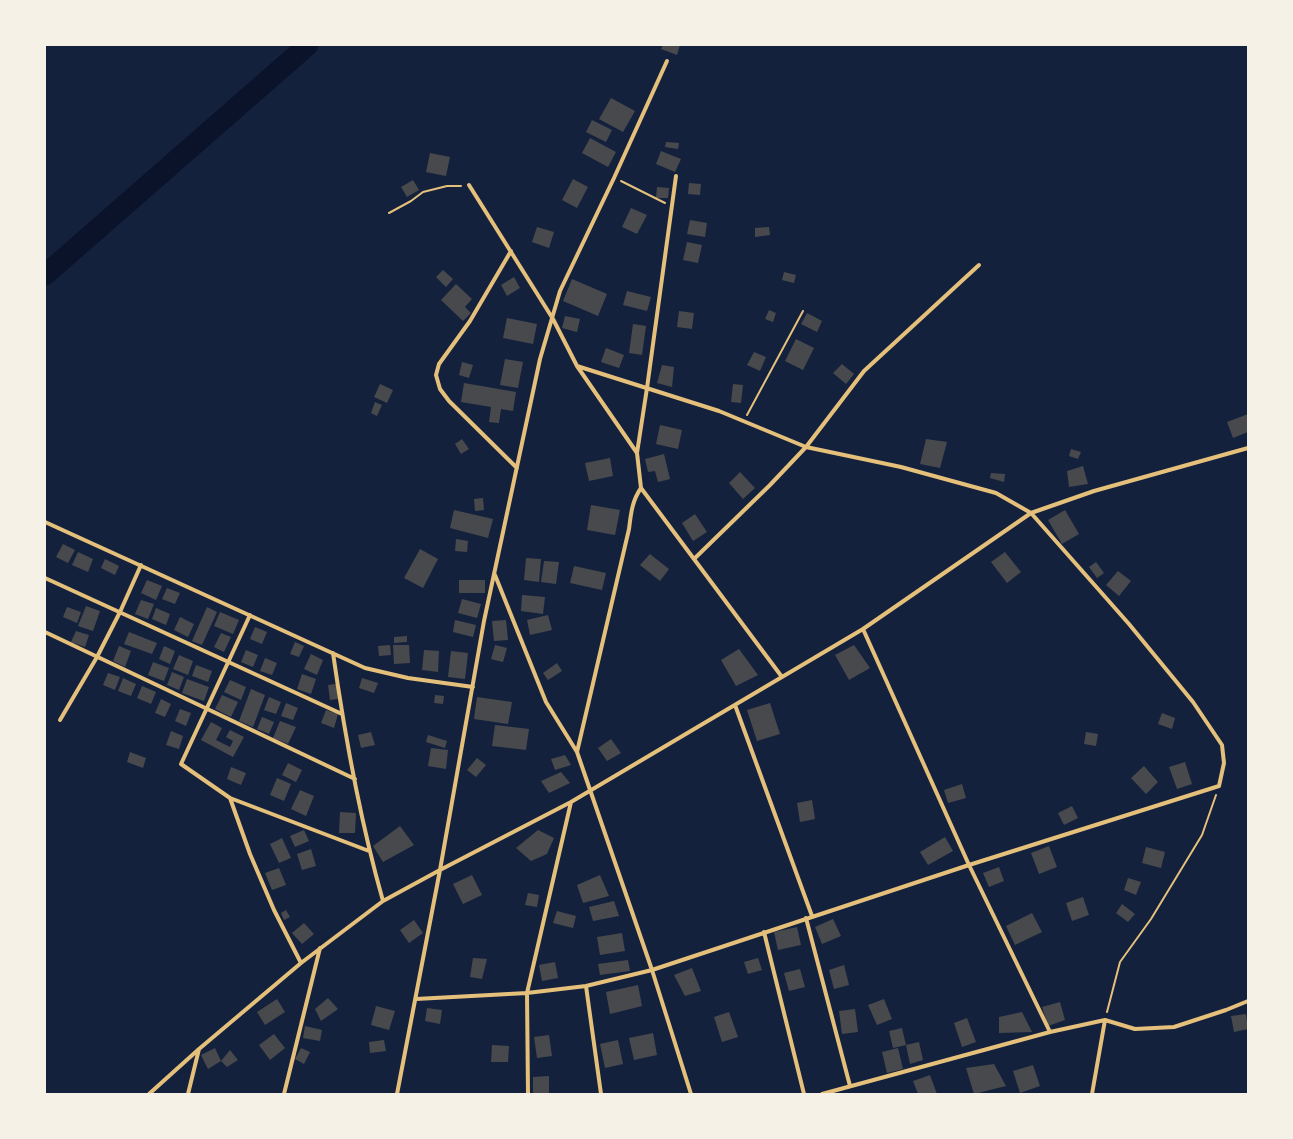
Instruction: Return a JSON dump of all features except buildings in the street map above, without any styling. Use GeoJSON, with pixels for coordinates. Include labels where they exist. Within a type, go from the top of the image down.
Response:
{"type":"FeatureCollection","features":[{"type":"Feature","properties":{"kind":"street"},"geometry":{"type":"LineString","coordinates":[[397,1094],[440,870],[484,621],[540,358],[560,291],[614,178],[667,61]]}},
{"type":"Feature","properties":{"kind":"street"},"geometry":{"type":"LineString","coordinates":[[676,176],[648,388],[637,453],[641,488],[782,677]]}},
{"type":"Feature","properties":{"kind":"street"},"geometry":{"type":"LineString","coordinates":[[469,185],[553,318],[578,366],[637,453]]}},
{"type":"Feature","properties":{"kind":"street"},"geometry":{"type":"LineString","coordinates":[[511,251],[470,321],[438,364],[436,375],[440,389],[449,401],[517,468]]}},
{"type":"Feature","properties":{"kind":"street"},"geometry":{"type":"LineString","coordinates":[[694,559],[806,447],[864,371],[979,265]]}},
{"type":"Feature","properties":{"kind":"street"},"geometry":{"type":"LineString","coordinates":[[416,999],[527,993],[586,986],[652,970],[812,916],[1219,786],[1224,763],[1222,745],[1193,702],[1129,624],[1032,513],[996,493],[901,467],[806,447],[719,411],[578,366]]}},
{"type":"Feature","properties":{"kind":"street"},"geometry":{"type":"LineString","coordinates":[[149,1094],[199,1049],[300,963],[383,902],[440,870],[571,802],[782,677],[863,628],[1032,513],[1094,491],[1248,448]]}},
{"type":"Feature","properties":{"kind":"street"},"geometry":{"type":"LineString","coordinates":[[577,752],[629,529],[631,509],[635,497],[641,488]]}},
{"type":"Feature","properties":{"kind":"street"},"geometry":{"type":"LineString","coordinates":[[45,522],[365,668],[400,677],[473,687]]}},
{"type":"Feature","properties":{"kind":"street"},"geometry":{"type":"LineString","coordinates":[[60,720],[98,657],[141,566]]}},
{"type":"Feature","properties":{"kind":"street"},"geometry":{"type":"LineString","coordinates":[[494,574],[546,702],[577,752],[652,970],[691,1094]]}},
{"type":"Feature","properties":{"kind":"street"},"geometry":{"type":"LineString","coordinates":[[45,578],[342,714]]}},
{"type":"Feature","properties":{"kind":"street"},"geometry":{"type":"LineString","coordinates":[[250,615],[180,764],[230,798],[369,851]]}},
{"type":"Feature","properties":{"kind":"street"},"geometry":{"type":"LineString","coordinates":[[863,628],[970,865],[1050,1032]]}},
{"type":"Feature","properties":{"kind":"street"},"geometry":{"type":"LineString","coordinates":[[45,632],[355,779]]}},
{"type":"Feature","properties":{"kind":"street"},"geometry":{"type":"LineString","coordinates":[[333,653],[342,714],[369,851],[383,902]]}},
{"type":"Feature","properties":{"kind":"street"},"geometry":{"type":"LineString","coordinates":[[735,705],[812,916]]}},
{"type":"Feature","properties":{"kind":"street"},"geometry":{"type":"LineString","coordinates":[[230,798],[253,861],[274,910],[300,963]]}},
{"type":"Feature","properties":{"kind":"street"},"geometry":{"type":"LineString","coordinates":[[528,1094],[527,993],[571,802]]}},
{"type":"Feature","properties":{"kind":"street"},"geometry":{"type":"LineString","coordinates":[[806,918],[850,1086]]}},
{"type":"Feature","properties":{"kind":"street"},"geometry":{"type":"LineString","coordinates":[[764,932],[804,1094]]}},
{"type":"Feature","properties":{"kind":"street"},"geometry":{"type":"LineString","coordinates":[[284,1094],[320,948]]}},
{"type":"Feature","properties":{"kind":"street"},"geometry":{"type":"LineString","coordinates":[[586,986],[601,1094]]}},
{"type":"Feature","properties":{"kind":"street"},"geometry":{"type":"LineString","coordinates":[[822,1094],[1050,1032],[1105,1020],[1135,1029],[1174,1027],[1248,1001]]}},
{"type":"Feature","properties":{"kind":"street"},"geometry":{"type":"LineString","coordinates":[[1092,1094],[1105,1020]]}},
{"type":"Feature","properties":{"kind":"street"},"geometry":{"type":"LineString","coordinates":[[188,1094],[199,1049]]}},
{"type":"Feature","properties":{"kind":"path"},"geometry":{"type":"LineString","coordinates":[[614,178],[672,206]]}},
{"type":"Feature","properties":{"kind":"path"},"geometry":{"type":"LineString","coordinates":[[389,213],[411,201],[423,192],[446,186],[469,185]]}},
{"type":"Feature","properties":{"kind":"path"},"geometry":{"type":"LineString","coordinates":[[744,421],[803,311]]}},
{"type":"Feature","properties":{"kind":"path"},"geometry":{"type":"LineString","coordinates":[[1105,1020],[1120,962],[1151,919],[1202,835],[1219,786]]}},
{"type":"Feature","properties":{"kind":"waterway"},"geometry":{"type":"LineString","coordinates":[[45,275],[308,45]]}}]}
